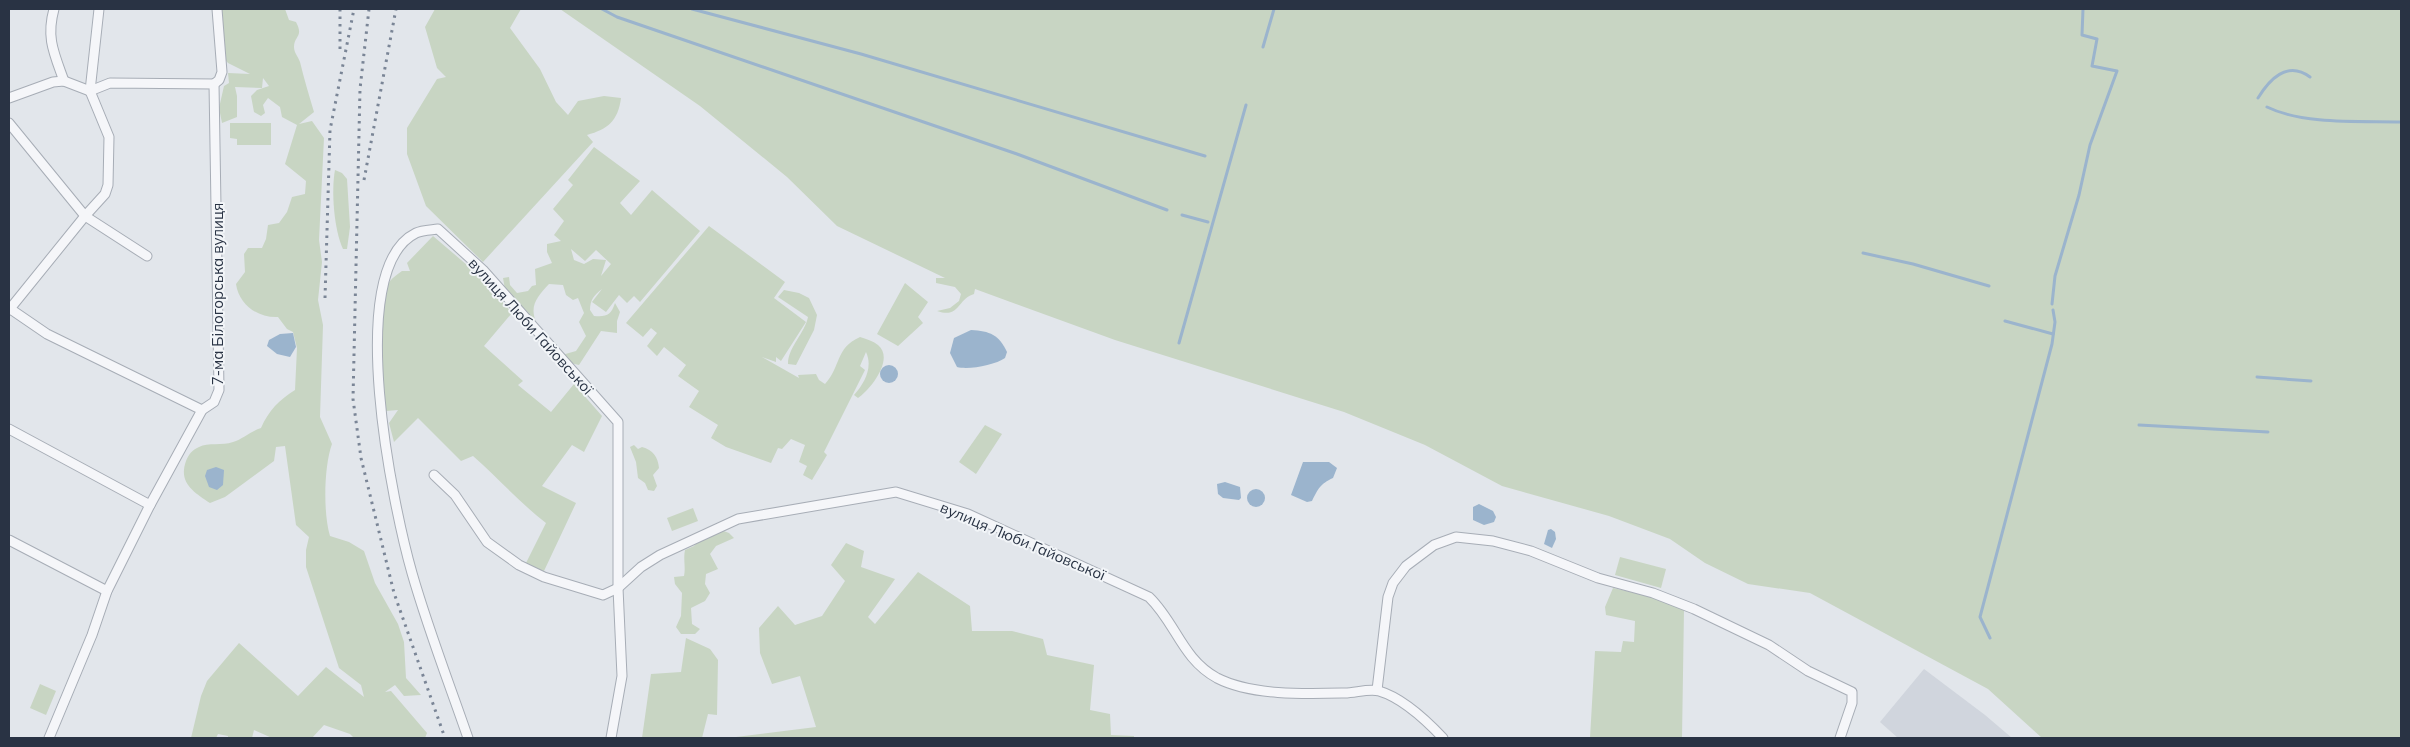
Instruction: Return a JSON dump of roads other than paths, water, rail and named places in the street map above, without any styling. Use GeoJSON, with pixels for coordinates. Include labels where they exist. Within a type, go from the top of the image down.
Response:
{"type":"FeatureCollection","features":[{"type":"Feature","properties":{"kind":"street"},"geometry":{"type":"LineString","coordinates":[[54,9],[49,28],[53,51],[64,81]]}},
{"type":"Feature","properties":{"kind":"street"},"geometry":{"type":"LineString","coordinates":[[99,9],[90,91],[108,137],[110,173],[105,194],[9,309],[72,348],[202,410]]}},
{"type":"Feature","properties":{"kind":"street","name":"7-ма Білогорська вулиця"},"geometry":{"type":"LineString","coordinates":[[49,738],[92,635],[107,591],[150,505],[202,410],[214,402],[219,390],[214,84],[219,80],[222,72],[217,9]]}},
{"type":"Feature","properties":{"kind":"street"},"geometry":{"type":"LineString","coordinates":[[9,98],[53,82],[64,81],[90,91],[110,83],[214,84]]}},
{"type":"Feature","properties":{"kind":"street"},"geometry":{"type":"LineString","coordinates":[[9,123],[85,216],[147,256]]}},
{"type":"Feature","properties":{"kind":"street","name":"вулиця Люби Гайовської"},"geometry":{"type":"LineString","coordinates":[[468,738],[412,573],[396,508],[377,386],[377,339],[387,269],[404,242],[416,232],[438,229],[483,270],[618,422],[618,588],[622,676],[611,738]]}},
{"type":"Feature","properties":{"kind":"street"},"geometry":{"type":"LineString","coordinates":[[9,429],[150,505]]}},
{"type":"Feature","properties":{"kind":"street"},"geometry":{"type":"LineString","coordinates":[[434,475],[456,495],[487,542],[519,565],[544,577],[603,595],[618,588]]}},
{"type":"Feature","properties":{"kind":"street","name":"вулиця Люби Гайовської"},"geometry":{"type":"LineString","coordinates":[[618,588],[641,567],[660,555],[738,519],[896,492],[968,514],[1149,597],[1159,606],[1189,655],[1223,680],[1247,688],[1298,693],[1353,693],[1377,690]]}},
{"type":"Feature","properties":{"kind":"street"},"geometry":{"type":"LineString","coordinates":[[1443,738],[1430,723],[1401,702],[1377,690],[1388,597],[1393,583],[1413,559],[1434,545],[1456,537],[1494,541],[1531,551],[1598,578],[1653,592],[1769,646],[1808,671],[1852,692],[1852,703],[1840,738]]}},
{"type":"Feature","properties":{"kind":"street"},"geometry":{"type":"LineString","coordinates":[[9,540],[107,591]]}},
{"type":"Feature","properties":{"kind":"water"},"geometry":{"type":"Polygon","coordinates":[[[971,330],[984,331],[997,338],[1007,352],[1005,358],[982,366],[957,367],[950,353],[954,338],[971,330]]]}},
{"type":"Feature","properties":{"kind":"water"},"geometry":{"type":"Polygon","coordinates":[[[293,333],[296,347],[290,357],[277,354],[267,346],[269,340],[280,334],[293,333]]]}},
{"type":"Feature","properties":{"kind":"water"},"geometry":{"type":"Polygon","coordinates":[[[889,365],[895,368],[898,374],[895,380],[889,383],[883,380],[880,374],[883,368],[889,365]]]}},
{"type":"Feature","properties":{"kind":"water"},"geometry":{"type":"Polygon","coordinates":[[[1303,462],[1329,462],[1337,468],[1333,478],[1320,487],[1312,501],[1307,502],[1291,495],[1303,462]]]}},
{"type":"Feature","properties":{"kind":"water"},"geometry":{"type":"Polygon","coordinates":[[[216,467],[224,470],[223,485],[217,490],[209,487],[205,476],[207,470],[216,467]]]}},
{"type":"Feature","properties":{"kind":"water"},"geometry":{"type":"Polygon","coordinates":[[[1225,482],[1240,487],[1241,498],[1239,500],[1223,498],[1218,494],[1217,484],[1225,482]]]}},
{"type":"Feature","properties":{"kind":"water"},"geometry":{"type":"Polygon","coordinates":[[[1252,489],[1260,489],[1265,494],[1263,505],[1252,507],[1247,502],[1247,494],[1252,489]]]}},
{"type":"Feature","properties":{"kind":"water"},"geometry":{"type":"Polygon","coordinates":[[[1479,504],[1493,511],[1496,517],[1494,522],[1484,525],[1473,520],[1473,507],[1479,504]]]}},
{"type":"Feature","properties":{"kind":"water"},"geometry":{"type":"Polygon","coordinates":[[[1551,529],[1555,532],[1556,539],[1552,548],[1544,544],[1548,530],[1551,529]]]}},
{"type":"Feature","properties":{"kind":"waterway"},"geometry":{"type":"LineString","coordinates":[[602,9],[617,17],[1017,154],[1167,210]]}},
{"type":"Feature","properties":{"kind":"waterway"},"geometry":{"type":"LineString","coordinates":[[692,9],[861,54],[1205,156]]}},
{"type":"Feature","properties":{"kind":"waterway"},"geometry":{"type":"LineString","coordinates":[[1263,47],[1274,9]]}},
{"type":"Feature","properties":{"kind":"waterway"},"geometry":{"type":"LineString","coordinates":[[2052,304],[2055,276],[2079,195],[2090,145],[2117,71],[2092,66],[2097,39],[2082,35],[2083,9]]}},
{"type":"Feature","properties":{"kind":"waterway"},"geometry":{"type":"LineString","coordinates":[[2258,98],[2273,79],[2286,71],[2302,72],[2310,77]]}},
{"type":"Feature","properties":{"kind":"waterway"},"geometry":{"type":"LineString","coordinates":[[1179,343],[1246,105]]}},
{"type":"Feature","properties":{"kind":"waterway"},"geometry":{"type":"LineString","coordinates":[[2267,107],[2298,117],[2332,121],[2401,122]]}},
{"type":"Feature","properties":{"kind":"waterway"},"geometry":{"type":"LineString","coordinates":[[1182,215],[1208,222]]}},
{"type":"Feature","properties":{"kind":"waterway"},"geometry":{"type":"LineString","coordinates":[[1863,253],[1913,264],[1989,286]]}},
{"type":"Feature","properties":{"kind":"waterway"},"geometry":{"type":"LineString","coordinates":[[1990,638],[1980,617],[2052,344],[2055,322],[2053,310]]}},
{"type":"Feature","properties":{"kind":"waterway"},"geometry":{"type":"LineString","coordinates":[[2005,321],[2053,334]]}},
{"type":"Feature","properties":{"kind":"waterway"},"geometry":{"type":"LineString","coordinates":[[2257,377],[2311,381]]}},
{"type":"Feature","properties":{"kind":"waterway"},"geometry":{"type":"LineString","coordinates":[[2139,425],[2268,432]]}},
{"type":"Feature","properties":{"kind":"railway"},"geometry":{"type":"LineString","coordinates":[[340,9],[340,49]]}},
{"type":"Feature","properties":{"kind":"railway"},"geometry":{"type":"LineString","coordinates":[[325,298],[330,130],[354,9]]}},
{"type":"Feature","properties":{"kind":"railway"},"geometry":{"type":"LineString","coordinates":[[369,9],[360,89],[353,399],[361,458],[394,593],[445,738]]}},
{"type":"Feature","properties":{"kind":"railway"},"geometry":{"type":"LineString","coordinates":[[364,180],[396,9]]}}]}
